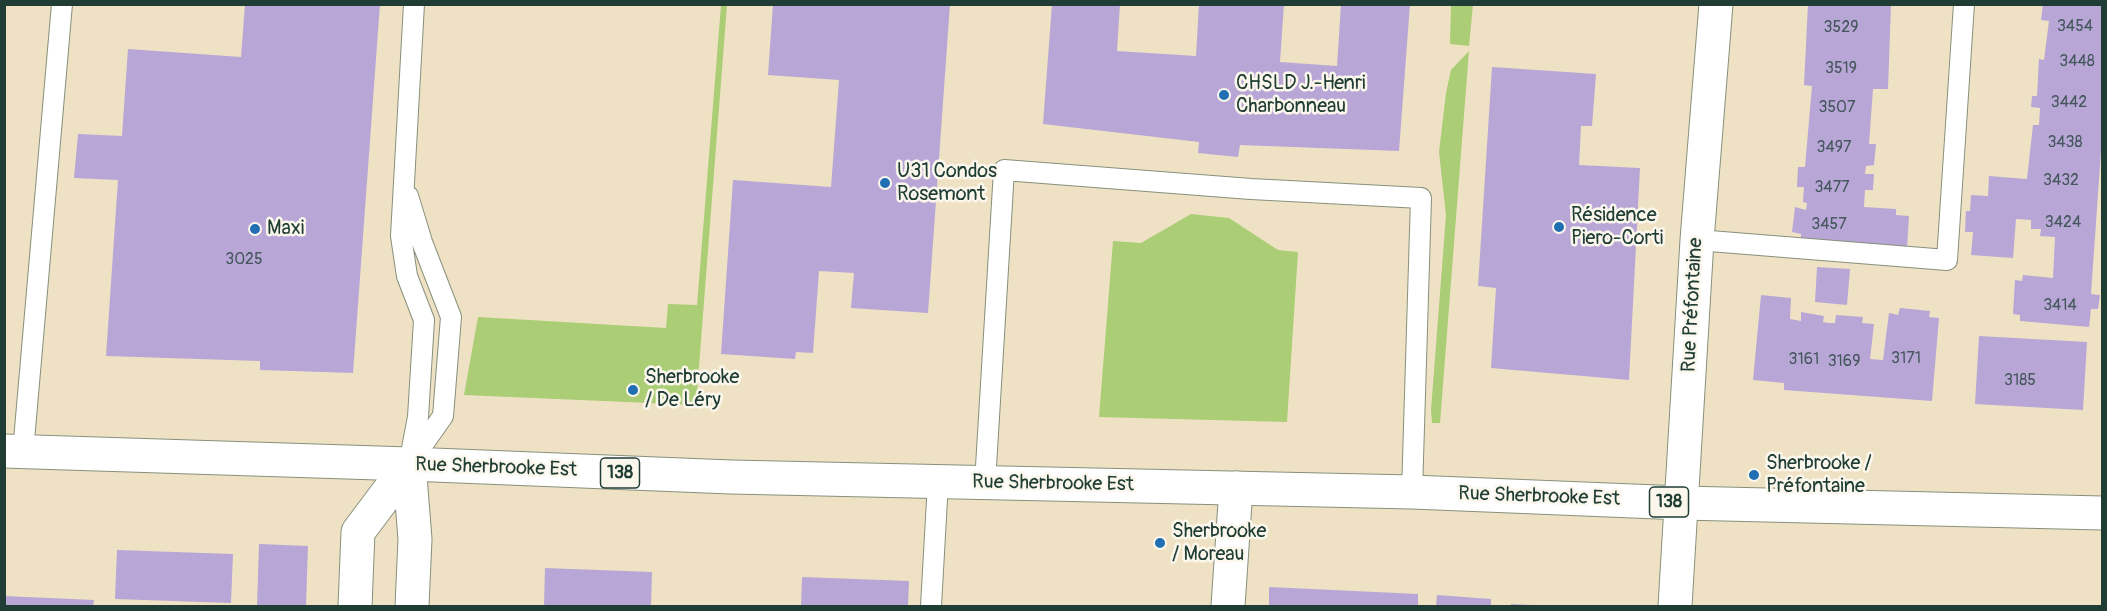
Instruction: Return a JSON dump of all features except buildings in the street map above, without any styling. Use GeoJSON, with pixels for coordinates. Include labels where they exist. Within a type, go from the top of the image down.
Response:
{"type":"FeatureCollection","features":[{"type":"Feature","properties":{"kind":"main road","name":"Rue Préfontaine"},"geometry":{"type":"LineString","coordinates":[[1675,606],[1697,240],[1716,4]]}},
{"type":"Feature","properties":{"kind":"main road","name":"Rue Sherbrooke Est"},"geometry":{"type":"LineString","coordinates":[[14,452],[730,477],[1412,492],[1682,503],[2103,513]]}},
{"type":"Feature","properties":{"kind":"main road"},"geometry":{"type":"LineString","coordinates":[[355,606],[358,532],[409,464]]}},
{"type":"Feature","properties":{"kind":"main road"},"geometry":{"type":"LineString","coordinates":[[409,464],[416,539],[412,606]]}},
{"type":"Feature","properties":{"kind":"main road"},"geometry":{"type":"LineString","coordinates":[[1228,606],[1236,488]]}},
{"type":"Feature","properties":{"kind":"lane"},"geometry":{"type":"LineString","coordinates":[[14,452],[62,4]]}},
{"type":"Feature","properties":{"kind":"lane"},"geometry":{"type":"LineString","coordinates":[[409,464],[418,417],[424,320],[407,276],[401,236],[414,4]]}},
{"type":"Feature","properties":{"kind":"lane"},"geometry":{"type":"LineString","coordinates":[[1697,240],[1947,260],[1964,4]]}},
{"type":"Feature","properties":{"kind":"lane"},"geometry":{"type":"LineString","coordinates":[[985,483],[1004,170],[1251,189],[1421,198],[1412,492]]}},
{"type":"Feature","properties":{"kind":"lane"},"geometry":{"type":"LineString","coordinates":[[404,182],[422,242],[451,316],[443,416],[409,464]]}},
{"type":"Feature","properties":{"kind":"lane"},"geometry":{"type":"LineString","coordinates":[[931,606],[938,482]]}},
{"type":"Feature","properties":{"kind":"green space"},"geometry":{"type":"Polygon","coordinates":[[[721,5],[727,5],[696,405],[464,395],[478,317],[666,328],[668,304],[697,305],[721,5]]]}},
{"type":"Feature","properties":{"kind":"green space"},"geometry":{"type":"Polygon","coordinates":[[[1451,5],[1473,5],[1469,46],[1450,44],[1451,5]]]}},
{"type":"Feature","properties":{"kind":"green space"},"geometry":{"type":"Polygon","coordinates":[[[1469,51],[1440,423],[1432,423],[1431,410],[1446,215],[1439,152],[1451,70],[1469,51]]]}},
{"type":"Feature","properties":{"kind":"green space"},"geometry":{"type":"Polygon","coordinates":[[[1191,214],[1229,218],[1278,250],[1298,252],[1287,422],[1099,417],[1113,241],[1141,243],[1191,214]]]}},
{"type":"Feature","properties":{"kind":"place","name":"CHSLD J.-Henri Charbonneau"},"geometry":{"type":"Point","coordinates":[1224,95]}},
{"type":"Feature","properties":{"kind":"place","name":"U31 Condos Rosemont"},"geometry":{"type":"Point","coordinates":[885,183]}},
{"type":"Feature","properties":{"kind":"place","name":"Résidence Piero-Corti"},"geometry":{"type":"Point","coordinates":[1559,227]}},
{"type":"Feature","properties":{"kind":"place","name":"Maxi"},"geometry":{"type":"Point","coordinates":[255,229]}},
{"type":"Feature","properties":{"kind":"place","name":"Sherbrooke / De Léry"},"geometry":{"type":"Point","coordinates":[633,390]}},
{"type":"Feature","properties":{"kind":"place","name":"Sherbrooke / Préfontaine"},"geometry":{"type":"Point","coordinates":[1754,475]}},
{"type":"Feature","properties":{"kind":"place","name":"Sherbrooke / Moreau"},"geometry":{"type":"Point","coordinates":[1160,543]}}]}
